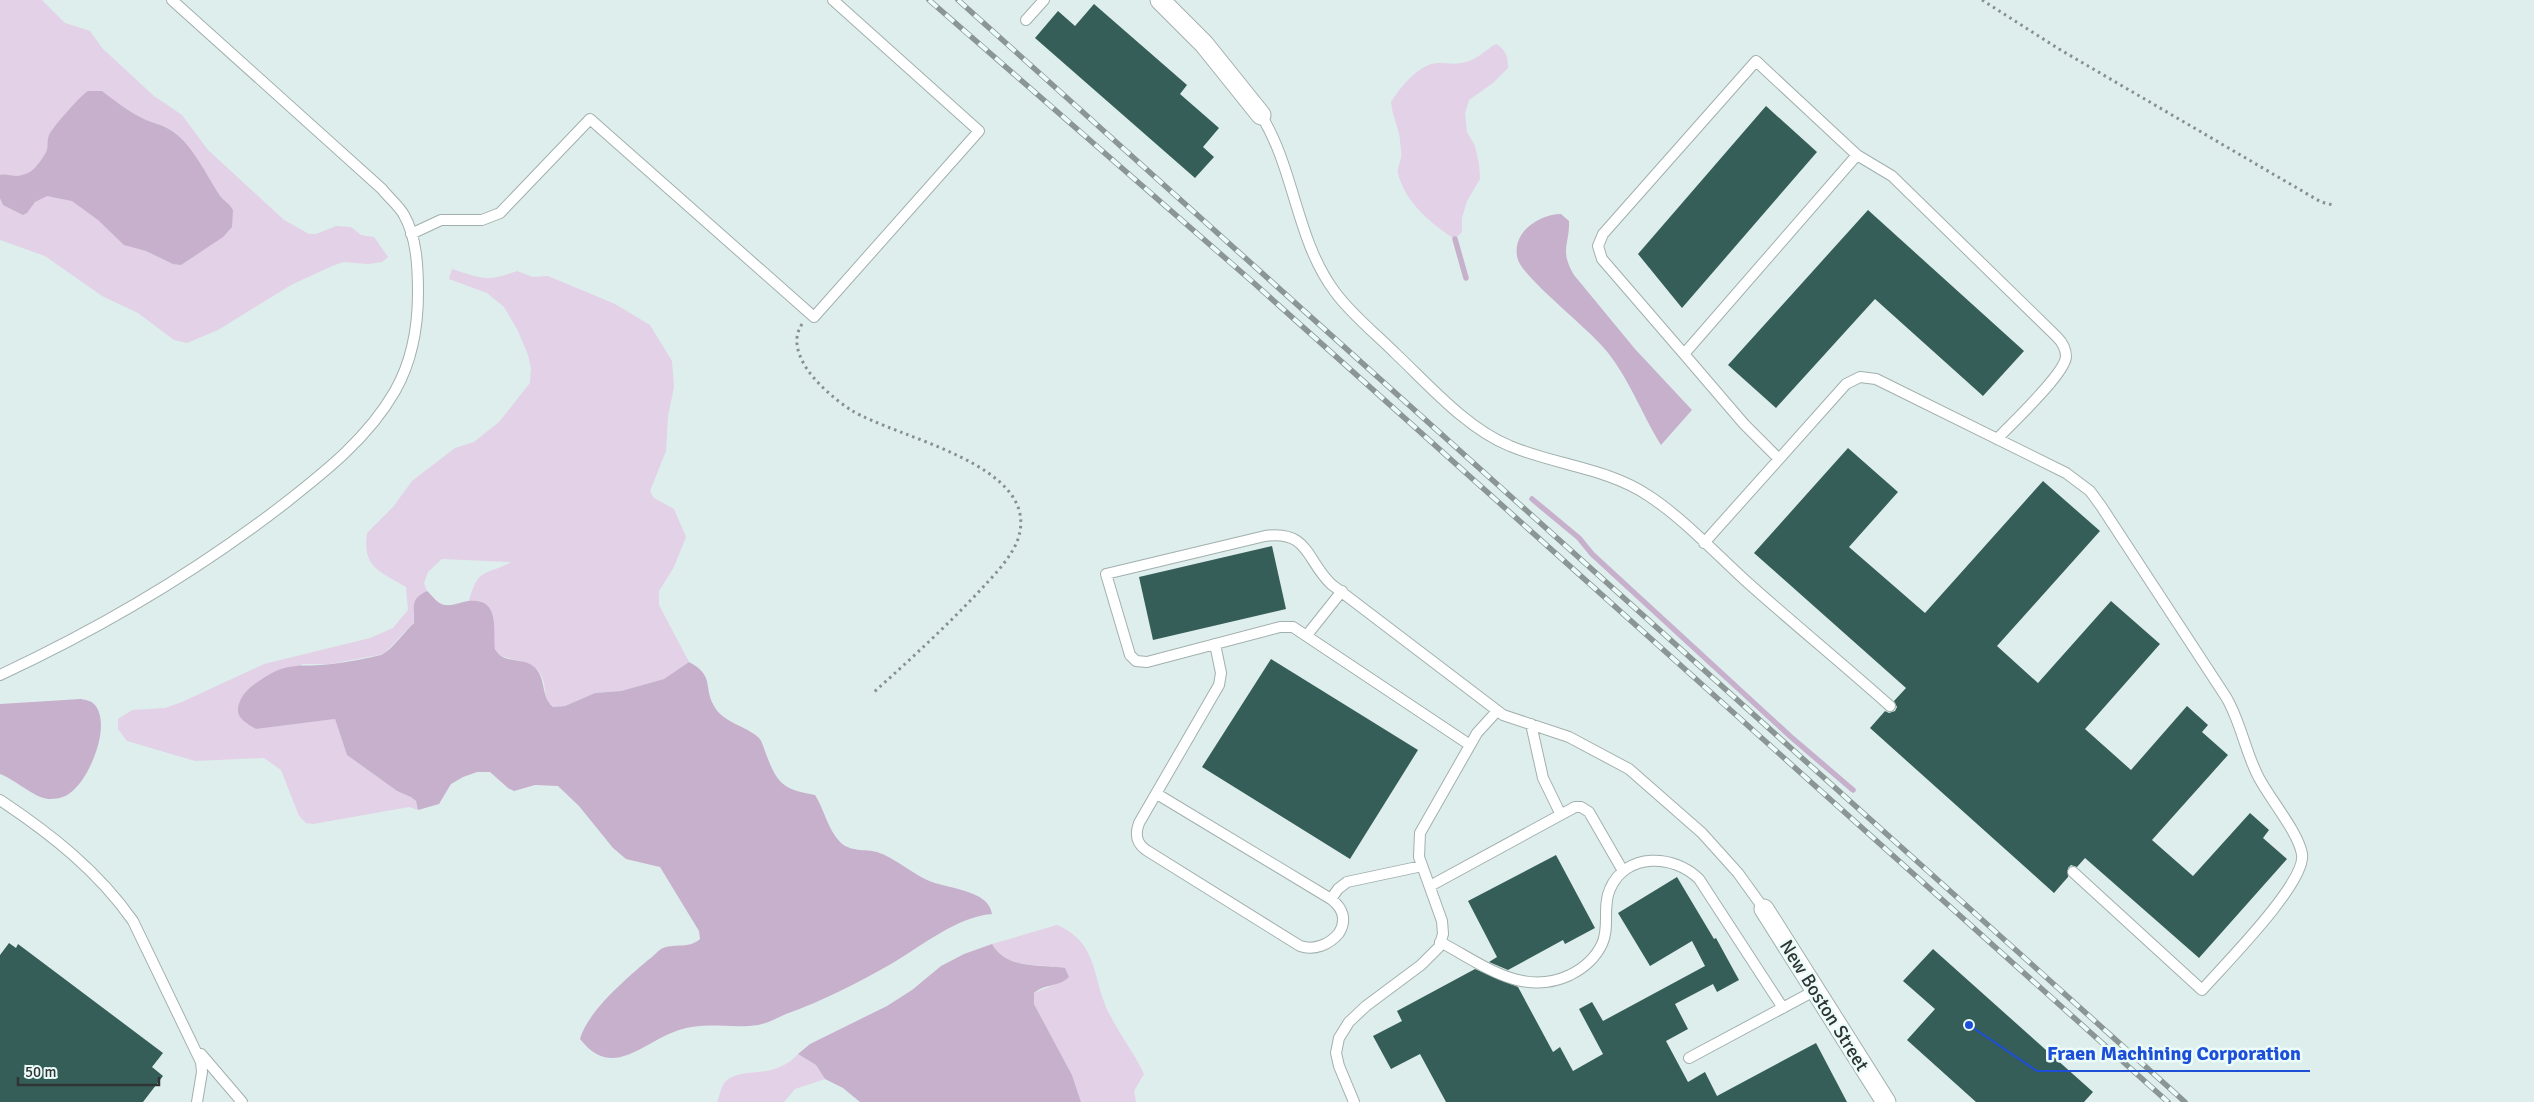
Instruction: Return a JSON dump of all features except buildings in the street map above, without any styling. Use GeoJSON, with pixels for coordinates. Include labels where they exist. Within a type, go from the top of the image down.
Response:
{"type":"FeatureCollection","features":[{"type":"Feature","properties":{"kind":"street"},"geometry":{"type":"LineString","coordinates":[[1160,0],[1204,44],[1261,114]]}},
{"type":"Feature","properties":{"kind":"street","name":"New Boston Street"},"geometry":{"type":"LineString","coordinates":[[1764,909],[1886,1102]]}},
{"type":"Feature","properties":{"kind":"lane"},"geometry":{"type":"LineString","coordinates":[[0,674],[97,626],[185,575],[258,524],[351,448],[373,422],[395,390],[412,350],[418,311],[418,290],[412,234],[403,214],[382,190],[172,0]]}},
{"type":"Feature","properties":{"kind":"lane"},"geometry":{"type":"LineString","coordinates":[[412,234],[441,220],[482,220],[500,214],[590,119],[814,317],[979,131],[833,0]]}},
{"type":"Feature","properties":{"kind":"lane"},"geometry":{"type":"LineString","coordinates":[[1026,20],[1044,0]]}},
{"type":"Feature","properties":{"kind":"lane"},"geometry":{"type":"LineString","coordinates":[[1779,459],[1744,424],[1602,259],[1598,246],[1603,234],[1756,61],[1857,156],[1876,165],[1892,176],[2064,346],[2066,358],[2057,376],[1997,439]]}},
{"type":"Feature","properties":{"kind":"lane"},"geometry":{"type":"LineString","coordinates":[[1261,114],[1278,149],[1314,256],[1336,292],[1355,314],[1432,388],[1492,438],[1524,452],[1602,475],[1634,487],[1662,506],[1831,657],[1890,706]]}},
{"type":"Feature","properties":{"kind":"lane"},"geometry":{"type":"LineString","coordinates":[[1684,354],[1857,156]]}},
{"type":"Feature","properties":{"kind":"lane"},"geometry":{"type":"LineString","coordinates":[[1704,543],[1846,384],[1860,377],[1876,379],[2066,473],[2082,484],[2095,498],[2226,697],[2236,716],[2259,778],[2298,842],[2303,856],[2301,869],[2289,889],[2202,990],[2073,872]]}},
{"type":"Feature","properties":{"kind":"lane"},"geometry":{"type":"LineString","coordinates":[[1470,745],[1298,629],[1285,626],[1147,662],[1136,661],[1130,655],[1106,574],[1276,534],[1293,538],[1302,543],[1318,570],[1342,592],[1497,712],[1585,744],[1637,775],[1708,839],[1738,873],[1764,909]]}},
{"type":"Feature","properties":{"kind":"lane"},"geometry":{"type":"LineString","coordinates":[[1308,635],[1342,592]]}},
{"type":"Feature","properties":{"kind":"lane"},"geometry":{"type":"LineString","coordinates":[[1157,794],[1332,899],[1340,908],[1343,916],[1339,933],[1316,948],[1308,948],[1297,944],[1142,848],[1137,838],[1137,830],[1157,794],[1220,682],[1221,673],[1215,644]]}},
{"type":"Feature","properties":{"kind":"lane"},"geometry":{"type":"LineString","coordinates":[[1354,1102],[1339,1066],[1336,1053],[1339,1038],[1349,1022],[1366,1006],[1432,957],[1440,942],[1442,921],[1418,850],[1420,833],[1470,745],[1483,725],[1497,712]]}},
{"type":"Feature","properties":{"kind":"lane"},"geometry":{"type":"LineString","coordinates":[[1531,724],[1543,778],[1560,813]]}},
{"type":"Feature","properties":{"kind":"lane"},"geometry":{"type":"LineString","coordinates":[[0,800],[70,851],[120,902],[134,921],[191,1039],[202,1067],[197,1102]]}},
{"type":"Feature","properties":{"kind":"lane"},"geometry":{"type":"LineString","coordinates":[[1430,886],[1560,813],[1575,807],[1581,807],[1589,812],[1623,871]]}},
{"type":"Feature","properties":{"kind":"lane"},"geometry":{"type":"LineString","coordinates":[[1440,942],[1487,969],[1510,979],[1538,983],[1562,979],[1586,965],[1603,943],[1606,901],[1610,888],[1623,871],[1632,865],[1654,860],[1680,864],[1691,871],[1705,887],[1783,1008]]}},
{"type":"Feature","properties":{"kind":"lane"},"geometry":{"type":"LineString","coordinates":[[1332,899],[1338,889],[1347,882],[1422,866]]}},
{"type":"Feature","properties":{"kind":"lane"},"geometry":{"type":"LineString","coordinates":[[1689,1058],[1816,990]]}},
{"type":"Feature","properties":{"kind":"lane"},"geometry":{"type":"LineString","coordinates":[[191,1039],[212,1069],[242,1102]]}},
{"type":"Feature","properties":{"kind":"path"},"geometry":{"type":"LineString","coordinates":[[1982,0],[2059,49],[2321,202],[2333,205]]}},
{"type":"Feature","properties":{"kind":"path"},"geometry":{"type":"LineString","coordinates":[[809,313],[799,329],[796,341],[797,351],[809,371],[834,398],[868,419],[971,462],[993,476],[1010,493],[1019,512],[1020,533],[1011,553],[975,595],[874,692]]}},
{"type":"Feature","properties":{"kind":"shaded area"},"geometry":{"type":"Polygon","coordinates":[[[0,0],[42,0],[65,23],[90,31],[102,48],[154,96],[182,115],[208,150],[284,220],[309,234],[316,234],[336,226],[351,227],[361,235],[374,237],[388,257],[382,262],[368,264],[344,262],[332,266],[291,285],[218,330],[187,343],[174,340],[138,313],[102,296],[45,256],[0,240],[0,0]]]}},
{"type":"Feature","properties":{"kind":"shaded area"},"geometry":{"type":"Polygon","coordinates":[[[1496,44],[1506,54],[1508,68],[1493,83],[1469,100],[1465,114],[1467,132],[1475,146],[1480,179],[1467,201],[1462,218],[1462,232],[1455,239],[1437,227],[1420,211],[1401,183],[1398,171],[1401,156],[1400,139],[1391,102],[1405,83],[1424,67],[1438,63],[1455,64],[1470,61],[1496,44]]]}},
{"type":"Feature","properties":{"kind":"shaded area"},"geometry":{"type":"Polygon","coordinates":[[[88,91],[102,91],[135,114],[172,131],[186,144],[199,161],[220,196],[233,210],[232,227],[223,237],[181,265],[173,264],[146,251],[124,245],[98,220],[72,201],[47,196],[35,202],[27,213],[23,215],[3,205],[0,198],[0,175],[20,176],[30,172],[46,153],[48,137],[51,131],[73,105],[88,91]]]}},
{"type":"Feature","properties":{"kind":"shaded area"},"geometry":{"type":"Polygon","coordinates":[[[1561,214],[1569,221],[1566,253],[1574,275],[1635,349],[1692,410],[1661,445],[1612,358],[1595,338],[1531,278],[1518,260],[1518,242],[1528,227],[1543,218],[1561,214]]]}},
{"type":"Feature","properties":{"kind":"shaded area"},"geometry":{"type":"Polygon","coordinates":[[[452,269],[484,278],[498,277],[517,271],[533,277],[548,276],[615,304],[650,325],[672,361],[674,387],[668,416],[666,451],[650,491],[654,498],[674,509],[686,537],[674,567],[659,591],[659,605],[689,662],[664,679],[621,691],[595,693],[565,706],[553,707],[548,700],[539,672],[522,662],[497,654],[481,601],[469,601],[472,590],[480,577],[511,562],[442,559],[428,572],[424,583],[427,591],[418,597],[414,604],[414,622],[384,654],[330,664],[302,664],[256,729],[335,719],[347,755],[397,791],[411,797],[416,801],[418,810],[409,807],[313,824],[306,823],[299,816],[281,770],[264,758],[195,761],[127,741],[118,729],[118,719],[132,710],[165,708],[264,664],[370,638],[393,628],[408,610],[406,587],[381,572],[370,561],[366,545],[367,533],[393,507],[412,481],[455,448],[474,442],[499,422],[530,383],[531,368],[528,355],[518,331],[504,307],[487,293],[449,279],[452,269]]]}},
{"type":"Feature","properties":{"kind":"shaded area"},"geometry":{"type":"Polygon","coordinates":[[[427,591],[437,601],[445,605],[468,601],[478,601],[485,604],[493,616],[495,649],[506,658],[525,662],[536,668],[546,697],[553,707],[565,706],[595,693],[621,691],[664,679],[689,662],[697,667],[705,677],[711,699],[718,711],[728,720],[759,738],[778,779],[789,788],[815,795],[832,832],[840,842],[853,849],[877,852],[927,880],[975,895],[983,899],[989,906],[992,914],[979,916],[952,926],[853,985],[765,1023],[748,1026],[689,1027],[665,1036],[628,1055],[616,1058],[604,1057],[592,1051],[580,1039],[591,1018],[609,996],[661,949],[691,944],[700,939],[699,931],[660,867],[626,859],[613,848],[579,806],[558,786],[535,785],[514,791],[490,772],[477,772],[451,784],[439,804],[418,810],[416,801],[411,797],[397,791],[347,755],[335,719],[256,729],[242,719],[238,713],[240,700],[247,691],[269,674],[278,670],[294,666],[332,664],[385,653],[414,623],[415,600],[427,591]]]}},
{"type":"Feature","properties":{"kind":"shaded area"},"geometry":{"type":"Polygon","coordinates":[[[81,699],[95,705],[100,714],[100,739],[91,765],[84,777],[70,793],[57,798],[43,798],[0,774],[0,704],[81,699]]]}},
{"type":"Feature","properties":{"kind":"shaded area"},"geometry":{"type":"Polygon","coordinates":[[[1057,925],[1071,933],[1081,942],[1088,953],[1105,1003],[1144,1074],[1134,1091],[1136,1102],[1081,1102],[1072,1075],[1034,1004],[1034,993],[1054,985],[1053,966],[1019,963],[1004,957],[992,944],[1057,925]]]}},
{"type":"Feature","properties":{"kind":"shaded area"},"geometry":{"type":"Polygon","coordinates":[[[992,944],[998,952],[1015,962],[1035,966],[1065,968],[1069,977],[1034,993],[1034,1004],[1072,1075],[1081,1102],[860,1102],[843,1088],[825,1079],[816,1065],[798,1054],[810,1044],[887,1006],[912,990],[941,966],[964,954],[992,944]]]}},
{"type":"Feature","properties":{"kind":"shaded area"},"geometry":{"type":"Polygon","coordinates":[[[798,1054],[816,1065],[825,1079],[795,1089],[784,1102],[717,1102],[726,1081],[741,1074],[779,1068],[798,1054]]]}},
{"type":"Feature","properties":{"kind":"waterway"},"geometry":{"type":"LineString","coordinates":[[1455,239],[1466,278]]}},
{"type":"Feature","properties":{"kind":"waterway"},"geometry":{"type":"LineString","coordinates":[[1532,499],[1579,538],[1592,554],[1791,737],[1853,790]]}},
{"type":"Feature","properties":{"kind":"railway"},"geometry":{"type":"LineString","coordinates":[[929,0],[1255,284],[2168,1102]]}},
{"type":"Feature","properties":{"kind":"railway"},"geometry":{"type":"LineString","coordinates":[[958,0],[2185,1102]]}},
{"type":"Feature","properties":{"kind":"place","name":"Fraen Machining Corporation"},"geometry":{"type":"Point","coordinates":[1969,1025]}}]}
